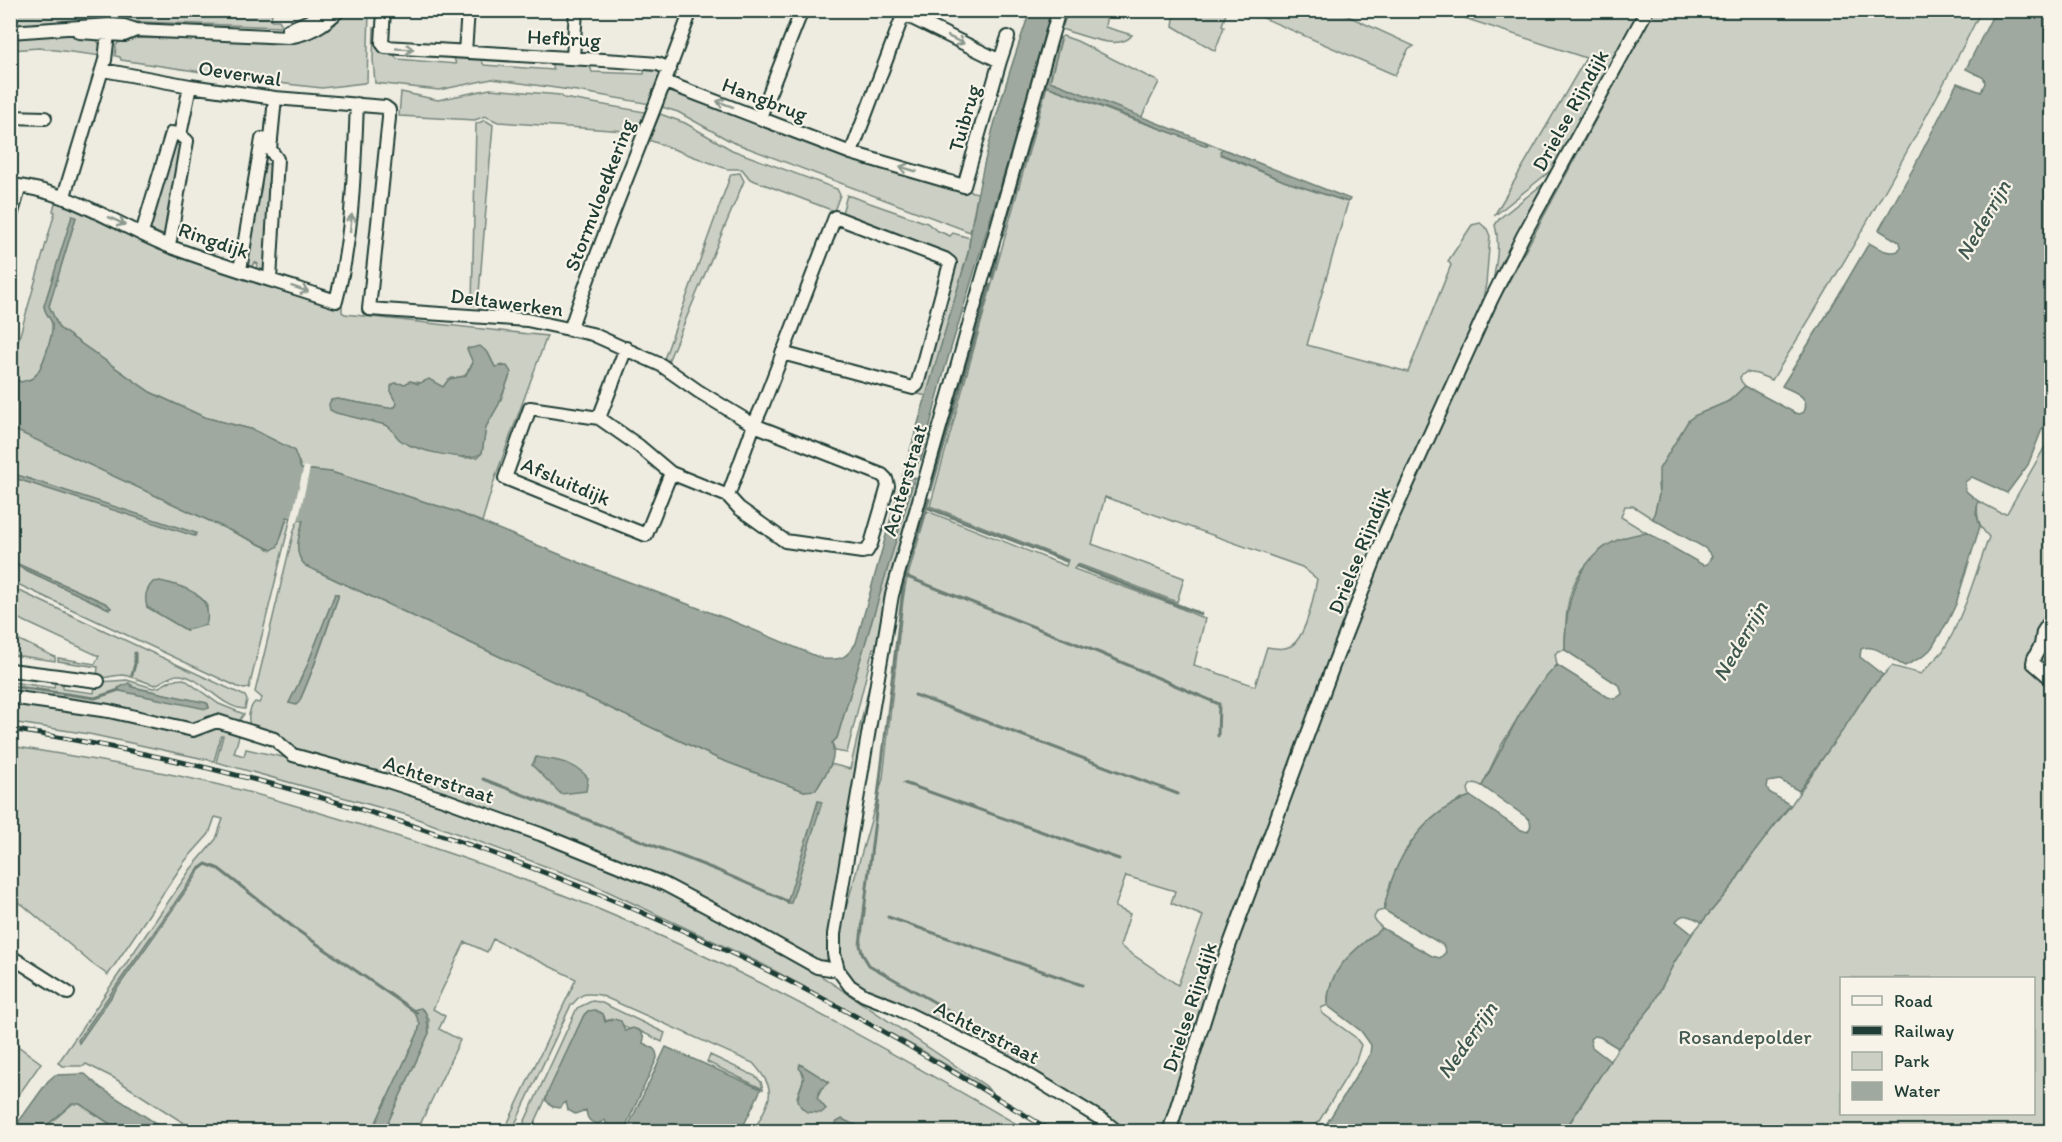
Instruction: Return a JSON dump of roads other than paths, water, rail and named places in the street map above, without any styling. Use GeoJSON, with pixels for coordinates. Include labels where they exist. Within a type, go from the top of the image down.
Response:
{"type":"FeatureCollection","features":[{"type":"Feature","properties":{"kind":"street"},"geometry":{"type":"LineString","coordinates":[[275,35],[300,26],[326,10]]}},
{"type":"Feature","properties":{"kind":"street"},"geometry":{"type":"LineString","coordinates":[[10,32],[78,26],[109,30],[124,26],[136,30],[288,37],[315,29],[339,10]]}},
{"type":"Feature","properties":{"kind":"street","name":"Hefbrug"},"geometry":{"type":"LineString","coordinates":[[384,10],[382,43],[384,47],[658,64],[670,69]]}},
{"type":"Feature","properties":{"kind":"street"},"geometry":{"type":"LineString","coordinates":[[465,52],[468,10]]}},
{"type":"Feature","properties":{"kind":"street"},"geometry":{"type":"LineString","coordinates":[[573,58],[576,10]]}},
{"type":"Feature","properties":{"kind":"street","name":"Stormvloedkering"},"geometry":{"type":"LineString","coordinates":[[570,330],[588,277],[691,10]]}},
{"type":"Feature","properties":{"kind":"street"},"geometry":{"type":"LineString","coordinates":[[760,117],[802,10]]}},
{"type":"Feature","properties":{"kind":"street","name":"Achterstraat"},"geometry":{"type":"LineString","coordinates":[[1059,10],[892,595],[834,934],[834,954],[838,970],[850,986],[864,995],[1009,1062],[1118,1131]]}},
{"type":"Feature","properties":{"kind":"street","name":"Drielse Rijndijk"},"geometry":{"type":"LineString","coordinates":[[1169,1131],[1221,968],[1337,656],[1390,521],[1501,278],[1647,10]]}},
{"type":"Feature","properties":{"kind":"street"},"geometry":{"type":"LineString","coordinates":[[851,153],[904,12]]}},
{"type":"Feature","properties":{"kind":"street","name":"Tuibrug"},"geometry":{"type":"LineString","coordinates":[[904,12],[1000,62]]}},
{"type":"Feature","properties":{"kind":"street"},"geometry":{"type":"LineString","coordinates":[[64,196],[103,70],[109,30]]}},
{"type":"Feature","properties":{"kind":"street","name":"Tuibrug"},"geometry":{"type":"LineString","coordinates":[[964,186],[1008,37]]}},
{"type":"Feature","properties":{"kind":"street","name":"Oeverwal"},"geometry":{"type":"LineString","coordinates":[[103,70],[190,86],[275,98],[372,106]]}},
{"type":"Feature","properties":{"kind":"street","name":"Hangbrug"},"geometry":{"type":"LineString","coordinates":[[665,82],[851,153],[964,186]]}},
{"type":"Feature","properties":{"kind":"street"},"geometry":{"type":"LineString","coordinates":[[169,246],[190,86]]}},
{"type":"Feature","properties":{"kind":"street"},"geometry":{"type":"LineString","coordinates":[[270,280],[277,159],[270,149],[275,98]]}},
{"type":"Feature","properties":{"kind":"street","name":"Ringdijk"},"geometry":{"type":"LineString","coordinates":[[15,185],[64,196],[169,246],[336,301],[348,243],[353,200],[357,104]]}},
{"type":"Feature","properties":{"kind":"street","name":"Deltawerken"},"geometry":{"type":"LineString","coordinates":[[372,106],[389,110],[369,309],[527,320],[592,334],[661,365],[754,425],[886,478],[888,486],[872,544],[867,551],[862,552],[785,542],[739,508],[728,496]]}},
{"type":"Feature","properties":{"kind":"street"},"geometry":{"type":"LineString","coordinates":[[10,117],[45,118]]}},
{"type":"Feature","properties":{"kind":"street"},"geometry":{"type":"LineString","coordinates":[[142,233],[172,133],[183,138]]}},
{"type":"Feature","properties":{"kind":"street"},"geometry":{"type":"LineString","coordinates":[[240,270],[262,140],[271,141]]}},
{"type":"Feature","properties":{"kind":"street"},"geometry":{"type":"LineString","coordinates":[[10,219],[15,185]]}},
{"type":"Feature","properties":{"kind":"street"},"geometry":{"type":"LineString","coordinates":[[728,496],[754,425],[764,402],[782,353],[835,217],[945,259],[950,263],[916,385],[910,388],[782,353]]}},
{"type":"Feature","properties":{"kind":"street"},"geometry":{"type":"LineString","coordinates":[[599,418],[626,348]]}},
{"type":"Feature","properties":{"kind":"street","name":"Afsluitdijk"},"geometry":{"type":"LineString","coordinates":[[671,473],[646,535],[505,478],[530,408],[599,418],[639,446],[671,473],[728,496]]}},
{"type":"Feature","properties":{"kind":"street"},"geometry":{"type":"LineString","coordinates":[[2048,676],[2033,663],[2042,645],[2043,632],[2052,618]]}},
{"type":"Feature","properties":{"kind":"street"},"geometry":{"type":"LineString","coordinates":[[10,670],[98,681]]}},
{"type":"Feature","properties":{"kind":"street","name":"Achterstraat"},"geometry":{"type":"LineString","coordinates":[[10,697],[109,711],[192,730],[217,721],[274,739],[293,755],[446,800],[540,834],[664,884],[817,967],[838,970]]}},
{"type":"Feature","properties":{"kind":"street"},"geometry":{"type":"LineString","coordinates":[[10,956],[68,993]]}},
{"type":"Feature","properties":{"kind":"water"},"geometry":{"type":"Polygon","coordinates":[[[1030,11],[1051,11],[945,368],[921,460],[917,466],[910,469],[914,480],[837,738],[832,743],[832,762],[816,790],[804,791],[719,759],[306,566],[298,550],[298,539],[303,521],[287,517],[278,546],[272,550],[15,430],[11,440],[11,377],[21,382],[31,379],[44,360],[52,323],[44,306],[72,216],[76,217],[49,306],[59,328],[150,392],[204,417],[254,430],[294,450],[301,469],[331,472],[457,512],[823,659],[842,657],[856,643],[968,253],[985,161],[1010,70],[1030,11]]]}},
{"type":"Feature","properties":{"kind":"water","name":"Nederrijn"},"geometry":{"type":"Polygon","coordinates":[[[1995,11],[2051,11],[2051,406],[2028,465],[2007,493],[1972,477],[1965,482],[1966,491],[1978,501],[1976,513],[1980,526],[1956,604],[1948,621],[1931,649],[1905,666],[1878,650],[1861,649],[1860,657],[1883,675],[1868,691],[1799,791],[1780,780],[1768,782],[1769,792],[1790,805],[1747,862],[1733,885],[1702,922],[1685,916],[1676,921],[1692,934],[1652,1006],[1618,1048],[1600,1037],[1594,1036],[1590,1039],[1592,1047],[1610,1061],[1564,1131],[1322,1131],[1370,1054],[1371,1045],[1361,1031],[1328,1006],[1332,981],[1337,971],[1353,952],[1382,928],[1432,956],[1440,958],[1446,952],[1443,945],[1384,910],[1394,873],[1402,857],[1412,841],[1437,815],[1470,796],[1527,832],[1531,824],[1529,819],[1482,786],[1522,710],[1557,665],[1608,697],[1615,699],[1622,694],[1620,686],[1565,650],[1569,609],[1581,572],[1606,546],[1625,537],[1647,533],[1703,565],[1707,564],[1712,556],[1705,548],[1653,519],[1659,495],[1659,469],[1688,421],[1694,416],[1729,401],[1745,386],[1795,413],[1804,412],[1806,407],[1803,398],[1782,386],[1869,243],[1887,251],[1898,251],[1899,242],[1879,230],[1957,83],[1981,92],[1985,83],[1984,78],[1966,69],[1995,11]]]}},
{"type":"Feature","properties":{"kind":"water"},"geometry":{"type":"Polygon","coordinates":[[[1059,37],[1061,40],[1050,81],[1206,142],[1207,146],[1047,86],[1044,83],[1053,49],[1059,37]]]}},
{"type":"Feature","properties":{"kind":"water"},"geometry":{"type":"Polygon","coordinates":[[[1223,149],[1350,199],[1348,202],[1284,181],[1221,154],[1220,151],[1223,149]]]}},
{"type":"Feature","properties":{"kind":"water"},"geometry":{"type":"Polygon","coordinates":[[[480,346],[488,353],[495,367],[507,366],[511,372],[499,404],[486,427],[482,453],[475,456],[453,456],[427,451],[405,443],[386,425],[330,410],[331,400],[337,399],[388,408],[395,407],[397,404],[391,393],[391,386],[395,383],[405,384],[410,381],[418,384],[429,379],[443,387],[449,379],[465,376],[473,363],[467,349],[480,346]]]}},
{"type":"Feature","properties":{"kind":"water"},"geometry":{"type":"Polygon","coordinates":[[[11,473],[196,534],[194,536],[11,477],[11,473]]]}},
{"type":"Feature","properties":{"kind":"water"},"geometry":{"type":"Polygon","coordinates":[[[11,561],[107,604],[111,608],[11,563],[11,561]]]}},
{"type":"Feature","properties":{"kind":"water"},"geometry":{"type":"Polygon","coordinates":[[[160,581],[187,589],[202,599],[208,615],[206,625],[186,630],[147,607],[147,591],[153,582],[160,581]]]}},
{"type":"Feature","properties":{"kind":"water"},"geometry":{"type":"Polygon","coordinates":[[[335,594],[338,594],[338,597],[305,689],[296,705],[289,703],[307,666],[335,594]]]}},
{"type":"Feature","properties":{"kind":"water"},"geometry":{"type":"Polygon","coordinates":[[[129,683],[132,687],[207,703],[209,708],[120,691],[118,688],[129,683]]]}},
{"type":"Feature","properties":{"kind":"water"},"geometry":{"type":"Polygon","coordinates":[[[536,757],[551,759],[577,768],[588,778],[586,791],[561,794],[532,765],[536,757]]]}},
{"type":"Feature","properties":{"kind":"water"},"geometry":{"type":"Polygon","coordinates":[[[818,801],[822,802],[791,903],[787,903],[818,801]]]}},
{"type":"Feature","properties":{"kind":"water"},"geometry":{"type":"Polygon","coordinates":[[[200,867],[197,875],[79,1043],[78,1040],[200,867]]]}},
{"type":"Feature","properties":{"kind":"water"},"geometry":{"type":"Polygon","coordinates":[[[421,1008],[426,1013],[429,1033],[384,1131],[372,1131],[418,1033],[420,1024],[414,1011],[421,1008]]]}},
{"type":"Feature","properties":{"kind":"water"},"geometry":{"type":"Polygon","coordinates":[[[595,1010],[603,1014],[605,1022],[614,1019],[621,1021],[625,1031],[633,1028],[640,1031],[644,1038],[643,1043],[653,1048],[657,1055],[625,1128],[620,1131],[609,1130],[605,1120],[598,1124],[591,1121],[586,1110],[575,1114],[568,1110],[566,1102],[559,1108],[551,1106],[546,1100],[584,1015],[588,1011],[595,1010]]]}},
{"type":"Feature","properties":{"kind":"water"},"geometry":{"type":"Polygon","coordinates":[[[666,1047],[761,1089],[741,1131],[626,1131],[666,1047]]]}},
{"type":"Feature","properties":{"kind":"water"},"geometry":{"type":"Polygon","coordinates":[[[800,1064],[829,1082],[821,1089],[817,1098],[826,1109],[821,1113],[807,1112],[798,1100],[803,1079],[800,1064]]]}},
{"type":"Feature","properties":{"kind":"water"},"geometry":{"type":"Polygon","coordinates":[[[85,1074],[101,1088],[168,1131],[121,1131],[80,1104],[72,1104],[40,1131],[12,1131],[48,1081],[55,1075],[85,1074]]]}},
{"type":"Feature","properties":{"kind":"water"},"geometry":{"type":"Polygon","coordinates":[[[842,1119],[867,1131],[835,1130],[835,1123],[842,1119]]]}},
{"type":"Feature","properties":{"kind":"waterway"},"geometry":{"type":"LineString","coordinates":[[1003,234],[1046,83]]}},
{"type":"Feature","properties":{"kind":"waterway"},"geometry":{"type":"LineString","coordinates":[[992,277],[998,252]]}},
{"type":"Feature","properties":{"kind":"waterway"},"geometry":{"type":"LineString","coordinates":[[931,490],[990,285]]}},
{"type":"Feature","properties":{"kind":"waterway"},"geometry":{"type":"LineString","coordinates":[[929,499],[904,580],[860,945],[869,965],[971,1023]]}},
{"type":"Feature","properties":{"kind":"waterway"},"geometry":{"type":"LineString","coordinates":[[926,507],[1066,561]]}},
{"type":"Feature","properties":{"kind":"waterway"},"geometry":{"type":"LineString","coordinates":[[1077,566],[1201,614]]}},
{"type":"Feature","properties":{"kind":"waterway"},"geometry":{"type":"LineString","coordinates":[[905,576],[1100,653],[1219,704],[1218,736]]}},
{"type":"Feature","properties":{"kind":"waterway"},"geometry":{"type":"LineString","coordinates":[[132,675],[135,653]]}},
{"type":"Feature","properties":{"kind":"waterway"},"geometry":{"type":"LineString","coordinates":[[10,686],[95,698],[119,690]]}},
{"type":"Feature","properties":{"kind":"waterway"},"geometry":{"type":"LineString","coordinates":[[915,695],[1178,794]]}},
{"type":"Feature","properties":{"kind":"waterway"},"geometry":{"type":"LineString","coordinates":[[483,779],[719,871],[787,901]]}},
{"type":"Feature","properties":{"kind":"waterway"},"geometry":{"type":"LineString","coordinates":[[904,783],[1119,859]]}},
{"type":"Feature","properties":{"kind":"waterway"},"geometry":{"type":"LineString","coordinates":[[198,870],[206,864],[219,869],[297,930],[417,1013]]}},
{"type":"Feature","properties":{"kind":"waterway"},"geometry":{"type":"LineString","coordinates":[[888,917],[1082,985]]}},
{"type":"Feature","properties":{"kind":"railway"},"geometry":{"type":"LineString","coordinates":[[10,729],[199,766],[292,790],[476,847],[566,881],[655,918],[822,998],[938,1063],[1053,1132]]}},
{"type":"Feature","properties":{"kind":"park label","name":"Rosandepolder"},"geometry":{"type":"Point","coordinates":[1745,1036]}}]}
